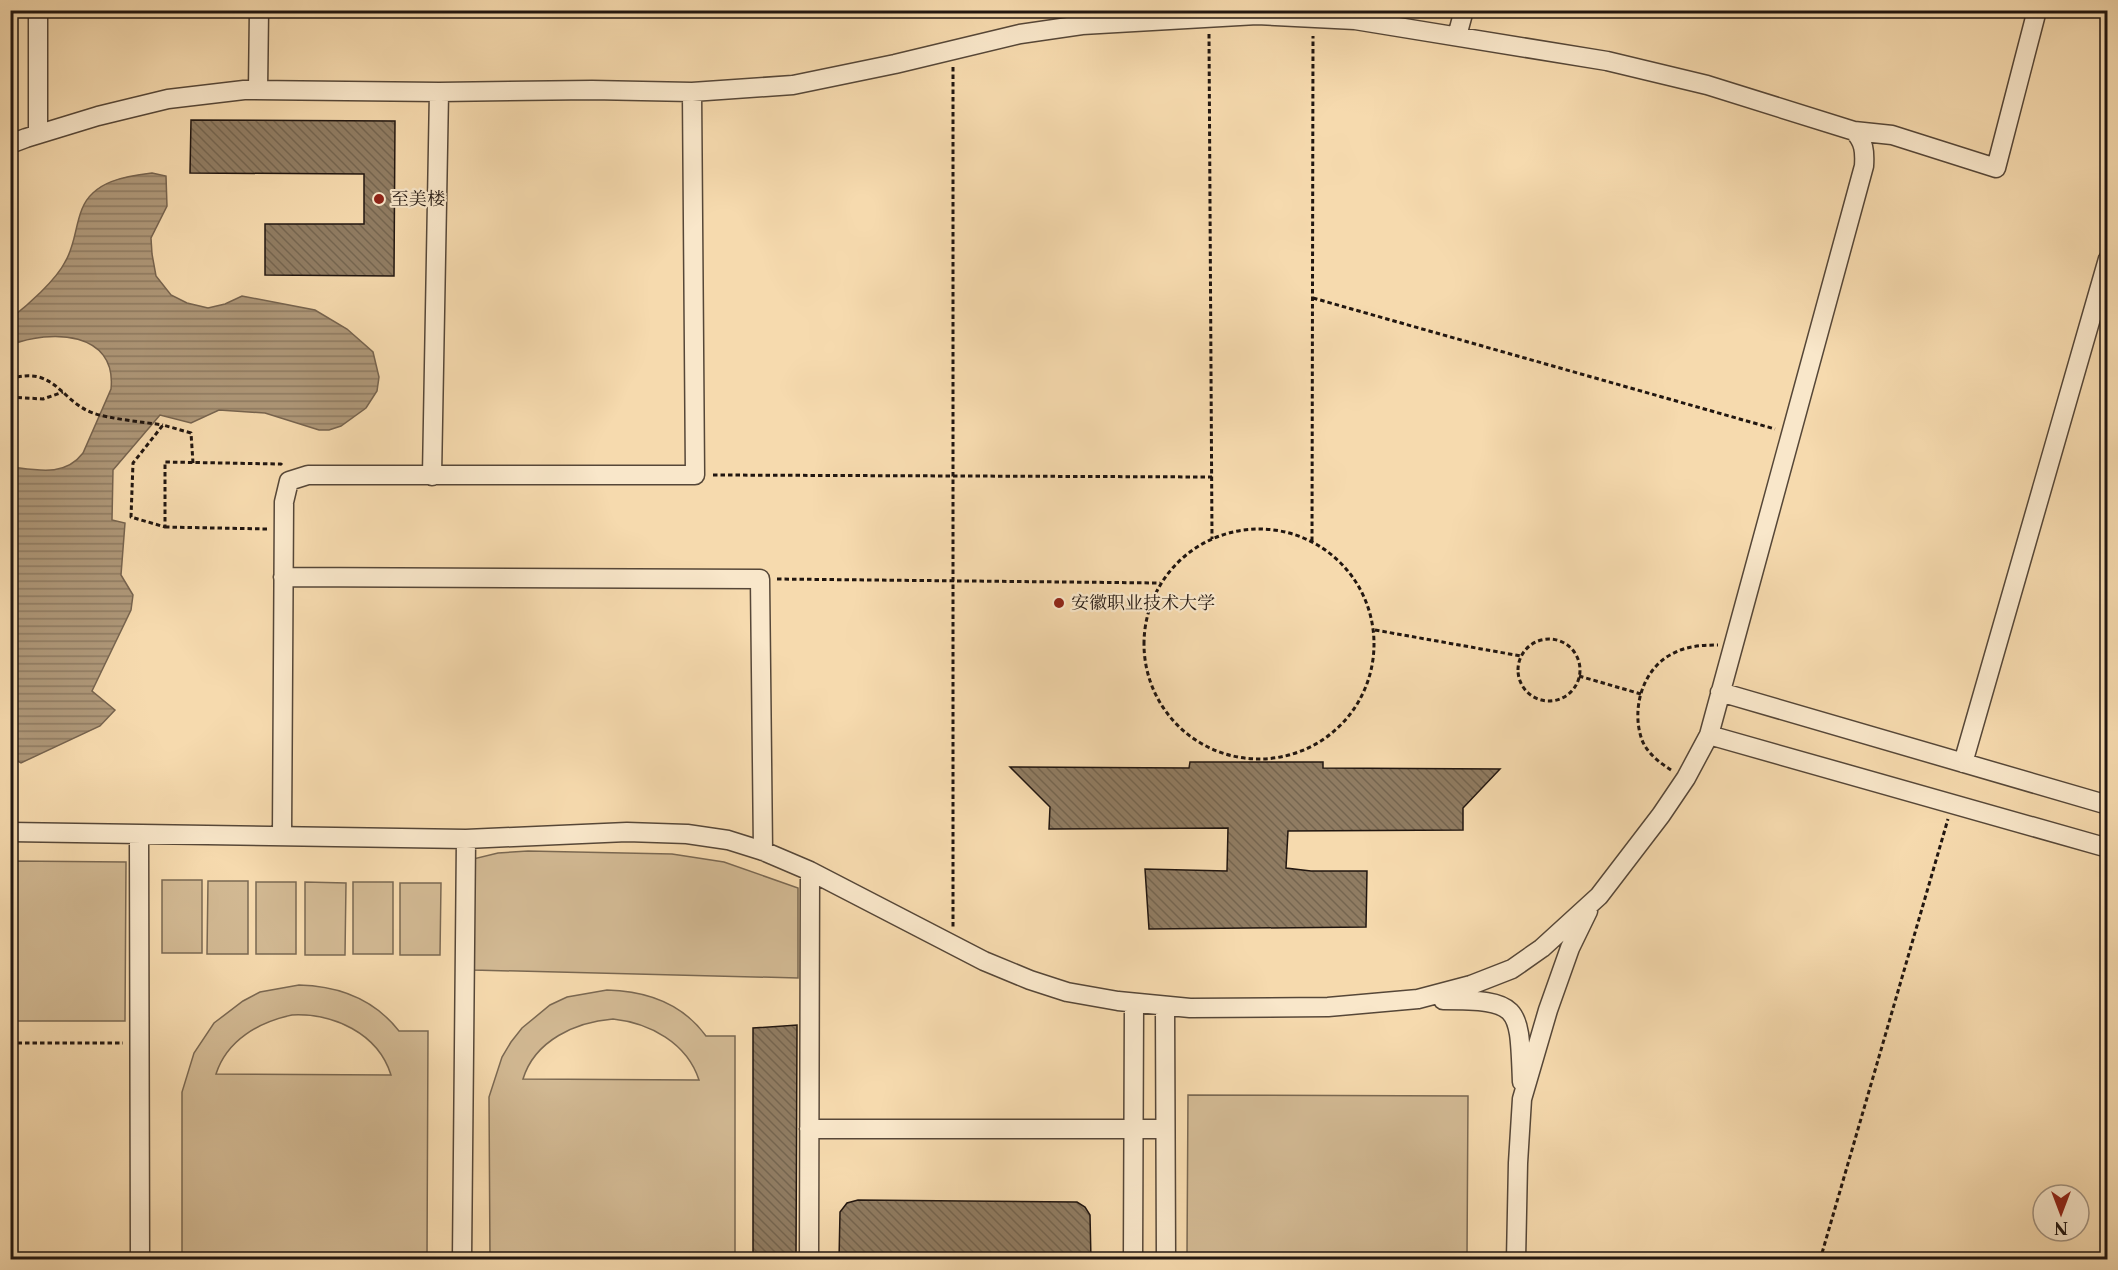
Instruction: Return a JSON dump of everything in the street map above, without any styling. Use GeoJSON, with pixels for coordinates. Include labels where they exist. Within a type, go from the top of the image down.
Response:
{"type":"FeatureCollection","features":[{"type":"Feature","properties":{"kind":"lane"},"geometry":{"type":"LineString","coordinates":[[38,134],[39,10]]}},
{"type":"Feature","properties":{"kind":"lane"},"geometry":{"type":"LineString","coordinates":[[258,90],[259,10]]}},
{"type":"Feature","properties":{"kind":"lane"},"geometry":{"type":"LineString","coordinates":[[1457,36],[1464,10]]}},
{"type":"Feature","properties":{"kind":"lane"},"geometry":{"type":"LineString","coordinates":[[10,144],[98,116],[168,99],[258,90],[692,92],[793,85],[1020,34],[1083,25],[1221,15],[1291,14],[1313,18],[1355,20],[1607,61],[1707,85],[1854,130],[1892,135],[1996,168],[2037,10]]}},
{"type":"Feature","properties":{"kind":"lane"},"geometry":{"type":"LineString","coordinates":[[432,476],[439,92]]}},
{"type":"Feature","properties":{"kind":"lane"},"geometry":{"type":"LineString","coordinates":[[282,836],[285,493],[287,485],[294,478],[308,475],[695,475],[692,92]]}},
{"type":"Feature","properties":{"kind":"lane"},"geometry":{"type":"LineString","coordinates":[[1418,999],[1471,986],[1512,969],[1542,948],[1591,904],[1661,815],[1686,778],[1709,735],[1864,166],[1863,142],[1854,130]]}},
{"type":"Feature","properties":{"kind":"lane"},"geometry":{"type":"LineString","coordinates":[[1963,763],[2108,259]]}},
{"type":"Feature","properties":{"kind":"lane"},"geometry":{"type":"LineString","coordinates":[[283,577],[760,579],[763,852]]}},
{"type":"Feature","properties":{"kind":"lane"},"geometry":{"type":"LineString","coordinates":[[1720,692],[2108,805]]}},
{"type":"Feature","properties":{"kind":"lane"},"geometry":{"type":"LineString","coordinates":[[1709,735],[2108,848]]}},
{"type":"Feature","properties":{"kind":"lane"},"geometry":{"type":"LineString","coordinates":[[10,832],[466,839],[627,832],[687,834],[728,840],[810,871],[984,961],[1067,992],[1134,1003],[1190,1008],[1328,1007],[1418,999],[1483,1000],[1502,1005],[1509,1010],[1520,1031],[1522,1099],[1516,1260]]}},
{"type":"Feature","properties":{"kind":"lane"},"geometry":{"type":"LineString","coordinates":[[139,834],[140,1260]]}},
{"type":"Feature","properties":{"kind":"lane"},"geometry":{"type":"LineString","coordinates":[[462,1260],[466,839]]}},
{"type":"Feature","properties":{"kind":"lane"},"geometry":{"type":"LineString","coordinates":[[809,1260],[810,871]]}},
{"type":"Feature","properties":{"kind":"lane"},"geometry":{"type":"LineString","coordinates":[[1522,1099],[1548,1010],[1570,948],[1591,904]]}},
{"type":"Feature","properties":{"kind":"lane"},"geometry":{"type":"LineString","coordinates":[[1133,1260],[1134,1003]]}},
{"type":"Feature","properties":{"kind":"lane"},"geometry":{"type":"LineString","coordinates":[[1165,1006],[1166,1260]]}},
{"type":"Feature","properties":{"kind":"lane"},"geometry":{"type":"LineString","coordinates":[[809,1130],[1166,1130]]}},
{"type":"Feature","properties":{"kind":"path"},"geometry":{"type":"LineString","coordinates":[[1212,539],[1221,15]]}},
{"type":"Feature","properties":{"kind":"path"},"geometry":{"type":"LineString","coordinates":[[1312,541],[1313,18]]}},
{"type":"Feature","properties":{"kind":"path"},"geometry":{"type":"LineString","coordinates":[[953,50],[953,945]]}},
{"type":"Feature","properties":{"kind":"path"},"geometry":{"type":"LineString","coordinates":[[1312,298],[1791,434]]}},
{"type":"Feature","properties":{"kind":"path"},"geometry":{"type":"LineString","coordinates":[[10,379],[22,376],[41,378],[55,384],[71,401],[93,413],[163,425],[190,433],[193,463]]}},
{"type":"Feature","properties":{"kind":"path"},"geometry":{"type":"LineString","coordinates":[[10,398],[43,399],[63,392]]}},
{"type":"Feature","properties":{"kind":"path"},"geometry":{"type":"LineString","coordinates":[[163,425],[133,463],[131,517],[165,526],[284,529]]}},
{"type":"Feature","properties":{"kind":"path"},"geometry":{"type":"LineString","coordinates":[[165,526],[165,462],[281,464],[294,478]]}},
{"type":"Feature","properties":{"kind":"path"},"geometry":{"type":"LineString","coordinates":[[695,475],[1212,477]]}},
{"type":"Feature","properties":{"kind":"path"},"geometry":{"type":"LineString","coordinates":[[1245,529],[1268,529],[1290,533],[1312,541],[1331,553],[1347,569],[1360,587],[1370,608],[1375,630],[1375,653],[1367,686],[1351,715],[1335,731],[1306,749],[1274,759],[1252,759],[1229,756],[1208,748],[1189,736],[1172,720],[1159,702],[1150,682],[1144,659],[1144,637],[1147,614],[1161,584],[1183,557],[1202,544],[1222,535],[1245,529]]}},
{"type":"Feature","properties":{"kind":"path"},"geometry":{"type":"LineString","coordinates":[[760,579],[1161,584]]}},
{"type":"Feature","properties":{"kind":"path"},"geometry":{"type":"LineString","coordinates":[[1375,630],[1521,656]]}},
{"type":"Feature","properties":{"kind":"path"},"geometry":{"type":"LineString","coordinates":[[1554,639],[1564,643],[1577,657],[1579,676],[1570,693],[1562,698],[1553,701],[1534,698],[1527,692],[1518,675],[1521,656],[1535,642],[1554,639]]}},
{"type":"Feature","properties":{"kind":"path"},"geometry":{"type":"LineString","coordinates":[[1686,778],[1652,755],[1643,742],[1638,708],[1641,694],[1653,669],[1672,653],[1701,645],[1733,645]]}},
{"type":"Feature","properties":{"kind":"path"},"geometry":{"type":"LineString","coordinates":[[1579,676],[1641,694]]}},
{"type":"Feature","properties":{"kind":"path"},"geometry":{"type":"LineString","coordinates":[[1820,1260],[1952,804]]}},
{"type":"Feature","properties":{"kind":"path"},"geometry":{"type":"LineString","coordinates":[[10,1043],[139,1044]]}},
{"type":"Feature","properties":{"kind":"shaded area"},"geometry":{"type":"Polygon","coordinates":[[[152,173],[166,176],[167,206],[151,238],[156,276],[171,295],[187,303],[208,308],[225,304],[242,296],[315,310],[347,329],[373,352],[379,377],[377,391],[366,408],[341,426],[329,430],[319,430],[265,413],[219,410],[191,423],[160,415],[113,470],[112,520],[125,523],[121,575],[133,595],[131,610],[92,691],[115,710],[100,726],[21,763],[10,757],[11,467],[50,470],[68,466],[76,461],[83,453],[111,389],[110,370],[103,355],[92,345],[78,339],[44,337],[11,345],[11,318],[41,292],[61,269],[71,249],[82,209],[94,192],[121,178],[152,173]]]}},
{"type":"Feature","properties":{"kind":"shaded area"},"geometry":{"type":"Polygon","coordinates":[[[528,851],[672,854],[724,862],[798,888],[798,978],[473,970],[473,859],[498,853],[528,851]]]}},
{"type":"Feature","properties":{"kind":"shaded area"},"geometry":{"type":"Polygon","coordinates":[[[11,861],[126,862],[125,1021],[11,1021],[11,861]]]}},
{"type":"Feature","properties":{"kind":"shaded area"},"geometry":{"type":"Polygon","coordinates":[[[162,880],[202,880],[202,953],[162,953],[162,880]]]}},
{"type":"Feature","properties":{"kind":"shaded area"},"geometry":{"type":"Polygon","coordinates":[[[208,881],[248,881],[248,954],[207,954],[208,881]]]}},
{"type":"Feature","properties":{"kind":"shaded area"},"geometry":{"type":"Polygon","coordinates":[[[256,882],[296,882],[296,954],[256,954],[256,882]]]}},
{"type":"Feature","properties":{"kind":"shaded area"},"geometry":{"type":"Polygon","coordinates":[[[305,882],[346,883],[345,955],[305,955],[305,882]]]}},
{"type":"Feature","properties":{"kind":"shaded area"},"geometry":{"type":"Polygon","coordinates":[[[353,882],[393,882],[393,954],[353,954],[353,882]]]}},
{"type":"Feature","properties":{"kind":"shaded area"},"geometry":{"type":"Polygon","coordinates":[[[400,883],[441,883],[440,955],[400,955],[400,883]]]}},
{"type":"Feature","properties":{"kind":"shaded area"},"geometry":{"type":"Polygon","coordinates":[[[299,985],[328,988],[355,996],[367,1003],[378,1010],[399,1031],[428,1031],[427,1259],[182,1259],[182,1092],[194,1053],[214,1023],[243,1001],[260,992],[299,985]],[[307,1015],[280,1018],[246,1034],[228,1051],[216,1074],[391,1075],[385,1060],[365,1037],[338,1022],[307,1015]]]}},
{"type":"Feature","properties":{"kind":"shaded area"},"geometry":{"type":"Polygon","coordinates":[[[607,990],[650,996],[675,1007],[706,1036],[735,1036],[735,1259],[490,1259],[489,1097],[502,1057],[511,1042],[522,1028],[550,1005],[567,997],[607,990]],[[613,1019],[599,1021],[571,1029],[547,1044],[537,1054],[523,1079],[699,1080],[686,1055],[676,1045],[653,1030],[613,1019]]]}},
{"type":"Feature","properties":{"kind":"shaded area"},"geometry":{"type":"Polygon","coordinates":[[[1188,1095],[1468,1096],[1467,1256],[1187,1254],[1188,1095]]]}},
{"type":"Feature","properties":{"kind":"building","name":"至美楼"},"geometry":{"type":"Polygon","coordinates":[[[191,120],[395,121],[394,276],[265,275],[265,224],[364,224],[364,174],[190,173],[191,120]]]}},
{"type":"Feature","properties":{"kind":"building"},"geometry":{"type":"Polygon","coordinates":[[[1190,762],[1323,762],[1323,768],[1500,769],[1463,808],[1463,830],[1288,831],[1286,868],[1311,871],[1367,871],[1366,927],[1149,929],[1145,869],[1227,871],[1228,828],[1049,829],[1050,807],[1010,767],[1189,768],[1190,762]]]}},
{"type":"Feature","properties":{"kind":"building"},"geometry":{"type":"Polygon","coordinates":[[[797,1025],[796,1260],[753,1260],[753,1028],[797,1025]]]}},
{"type":"Feature","properties":{"kind":"building"},"geometry":{"type":"Polygon","coordinates":[[[858,1200],[1077,1202],[1085,1207],[1090,1215],[1091,1260],[839,1260],[840,1212],[847,1203],[858,1200]]]}},
{"type":"Feature","properties":{"kind":"place","name":"至美楼"},"geometry":{"type":"Point","coordinates":[379,199]}},
{"type":"Feature","properties":{"kind":"place","name":"安徽职业技术大学"},"geometry":{"type":"Point","coordinates":[1059,603]}}]}
